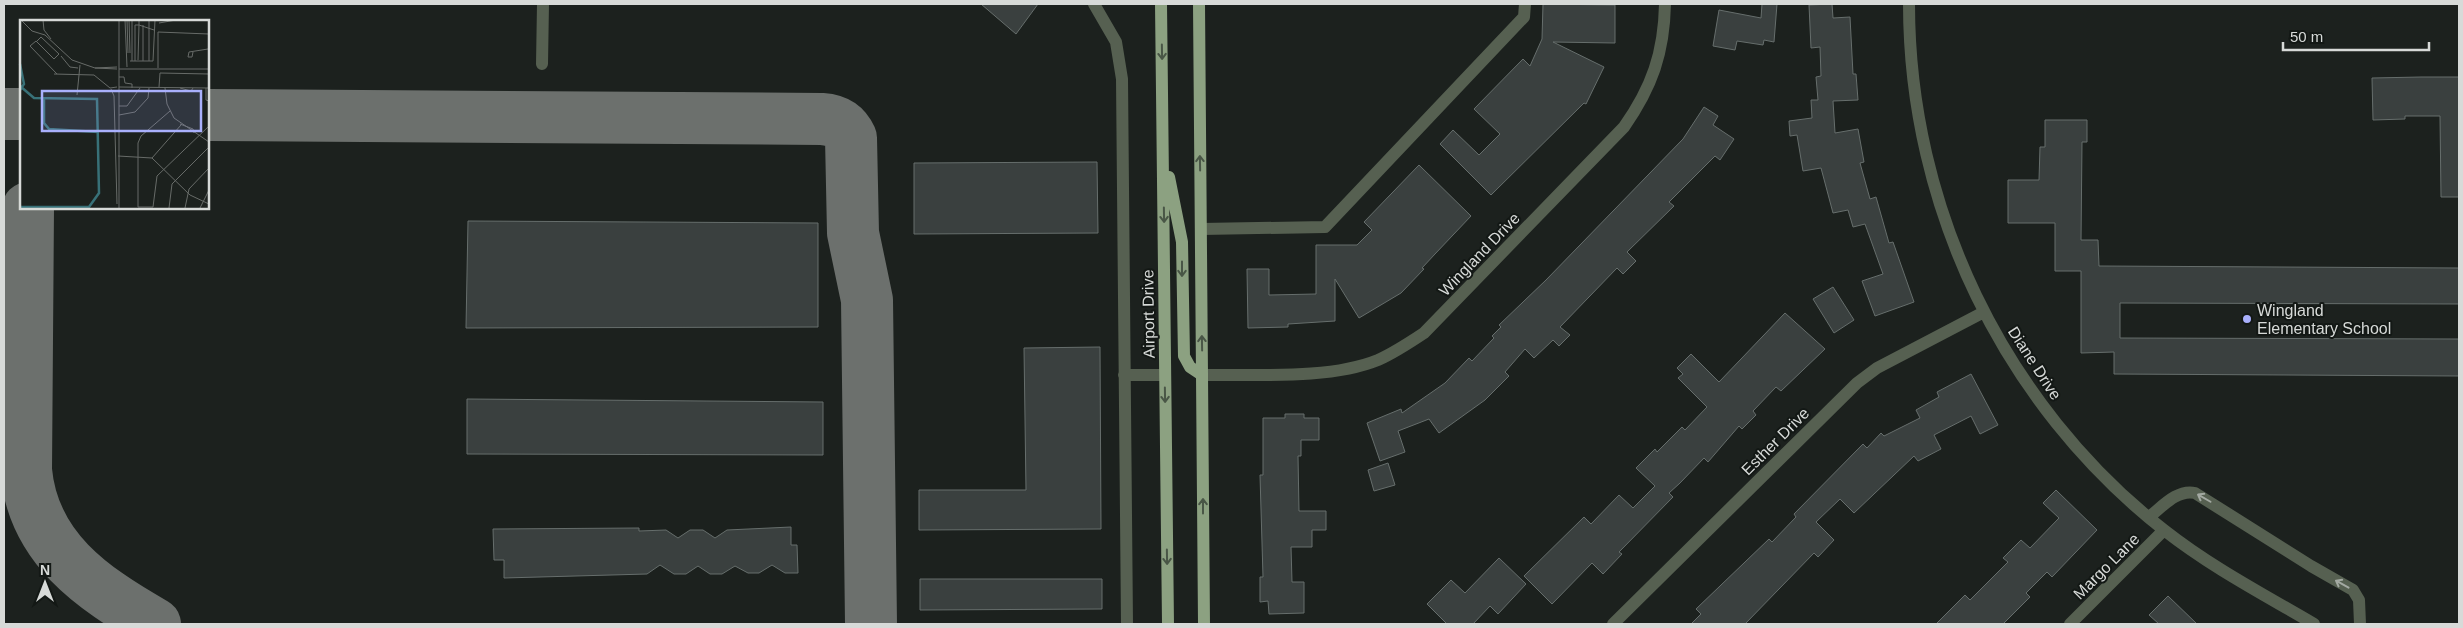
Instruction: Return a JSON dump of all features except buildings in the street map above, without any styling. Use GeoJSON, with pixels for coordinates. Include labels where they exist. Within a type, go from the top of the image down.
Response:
{"type":"FeatureCollection","features":[{"type":"Feature","properties":{"kind":"main road","name":"Airport Drive"},"geometry":{"type":"LineString","coordinates":[[1162,4],[1168,624]]}},
{"type":"Feature","properties":{"kind":"main road"},"geometry":{"type":"LineString","coordinates":[[1199,4],[1204,624]]}},
{"type":"Feature","properties":{"kind":"main road"},"geometry":{"type":"LineString","coordinates":[[1163,152],[1182,242],[1184,356],[1190,367],[1202,374]]}},
{"type":"Feature","properties":{"kind":"street"},"geometry":{"type":"LineString","coordinates":[[542,64],[543,4]]}},
{"type":"Feature","properties":{"kind":"street"},"geometry":{"type":"LineString","coordinates":[[1094,4],[1116,42],[1122,79],[1126,624]]}},
{"type":"Feature","properties":{"kind":"street"},"geometry":{"type":"LineString","coordinates":[[1201,229],[1325,227],[1524,17],[1525,4]]}},
{"type":"Feature","properties":{"kind":"street","name":"Wingland Drive"},"geometry":{"type":"LineString","coordinates":[[1202,374],[1326,372],[1353,368],[1377,360],[1401,348],[1424,332],[1624,127],[1642,101],[1653,79],[1662,49],[1665,4]]}},
{"type":"Feature","properties":{"kind":"street","name":"Diane Drive"},"geometry":{"type":"LineString","coordinates":[[1909,4],[1914,90],[1924,148],[1946,223],[1959,259],[1984,312],[2022,376],[2049,414],[2079,450],[2120,492],[2149,518],[2213,565],[2314,624]]}},
{"type":"Feature","properties":{"kind":"street","name":"Esther Drive"},"geometry":{"type":"LineString","coordinates":[[1613,624],[1857,383],[1877,368],[1984,312]]}},
{"type":"Feature","properties":{"kind":"street"},"geometry":{"type":"LineString","coordinates":[[1124,375],[1165,375]]}},
{"type":"Feature","properties":{"kind":"street"},"geometry":{"type":"LineString","coordinates":[[2149,518],[2173,498],[2189,491],[2195,493],[2311,566],[2353,590],[2359,600],[2360,624]]}},
{"type":"Feature","properties":{"kind":"street","name":"Margo Lane"},"geometry":{"type":"LineString","coordinates":[[2070,624],[2164,530]]}},
{"type":"Feature","properties":{"kind":"taxiway"},"geometry":{"type":"LineString","coordinates":[[4,114],[20,114]]}},
{"type":"Feature","properties":{"kind":"taxiway"},"geometry":{"type":"LineString","coordinates":[[209,115],[822,119],[836,122],[843,127],[851,138],[853,233],[867,300],[871,624]]}},
{"type":"Feature","properties":{"kind":"taxiway"},"geometry":{"type":"LineString","coordinates":[[28,209],[26,470],[31,498],[40,522],[53,544],[70,563],[109,596],[155,624]]}},
{"type":"Feature","properties":{"kind":"place","name":"Wingland Elementary School"},"geometry":{"type":"Point","coordinates":[2247,319]}}]}
